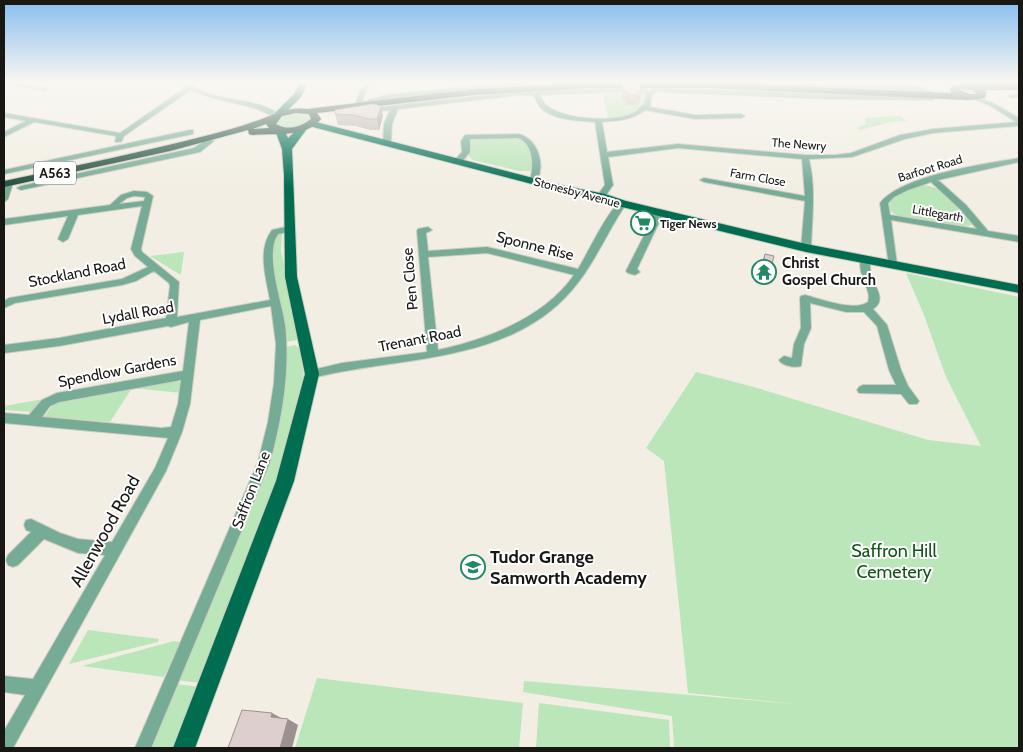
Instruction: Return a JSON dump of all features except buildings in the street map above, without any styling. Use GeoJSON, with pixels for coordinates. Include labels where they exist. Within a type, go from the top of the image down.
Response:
{"type":"FeatureCollection","features":[{"type":"Feature","properties":{"kind":"highway","name":"A563"},"geometry":{"type":"LineString","coordinates":[[170,148],[259,124],[274,117]]}},
{"type":"Feature","properties":{"kind":"highway"},"geometry":{"type":"LineString","coordinates":[[275,117],[271,125],[279,130]]}},
{"type":"Feature","properties":{"kind":"highway"},"geometry":{"type":"LineString","coordinates":[[310,124],[313,117]]}},
{"type":"Feature","properties":{"kind":"highway","name":"A563"},"geometry":{"type":"LineString","coordinates":[[5,190],[59,172],[254,131],[279,130],[310,124],[329,117]]}},
{"type":"Feature","properties":{"kind":"main road","name":"Stonesby Avenue"},"geometry":{"type":"LineString","coordinates":[[310,124],[534,180],[559,188],[601,196],[622,204],[806,248],[1019,289]]}},
{"type":"Feature","properties":{"kind":"main road"},"geometry":{"type":"LineString","coordinates":[[287,149],[292,140],[310,124]]}},
{"type":"Feature","properties":{"kind":"main road","name":"Saffron Lane"},"geometry":{"type":"LineString","coordinates":[[184,748],[285,481],[312,374],[291,277],[287,149],[279,130]]}},
{"type":"Feature","properties":{"kind":"street"},"geometry":{"type":"LineString","coordinates":[[16,117],[121,135]]}},
{"type":"Feature","properties":{"kind":"street"},"geometry":{"type":"LineString","coordinates":[[118,148],[118,137],[146,117]]}},
{"type":"Feature","properties":{"kind":"street"},"geometry":{"type":"LineString","coordinates":[[386,142],[391,117]]}},
{"type":"Feature","properties":{"kind":"street"},"geometry":{"type":"LineString","coordinates":[[569,117],[598,121],[625,117]]}},
{"type":"Feature","properties":{"kind":"street"},"geometry":{"type":"LineString","coordinates":[[4,135],[33,120]]}},
{"type":"Feature","properties":{"kind":"street"},"geometry":{"type":"LineString","coordinates":[[598,121],[609,185],[601,196]]}},
{"type":"Feature","properties":{"kind":"street","name":"The Newry"},"geometry":{"type":"LineString","coordinates":[[604,155],[678,146],[805,158],[835,158],[852,155],[903,137],[932,131],[1019,122]]}},
{"type":"Feature","properties":{"kind":"street"},"geometry":{"type":"LineString","coordinates":[[4,172],[190,132]]}},
{"type":"Feature","properties":{"kind":"street"},"geometry":{"type":"LineString","coordinates":[[458,161],[466,152],[468,137],[519,136],[529,141],[536,152],[537,170],[534,180]]}},
{"type":"Feature","properties":{"kind":"street"},"geometry":{"type":"LineString","coordinates":[[21,188],[197,150],[210,141]]}},
{"type":"Feature","properties":{"kind":"street"},"geometry":{"type":"LineString","coordinates":[[805,158],[808,166],[806,248]]}},
{"type":"Feature","properties":{"kind":"street","name":"Barfoot Road"},"geometry":{"type":"LineString","coordinates":[[892,264],[884,203],[890,195],[932,179],[958,172],[1017,163]]}},
{"type":"Feature","properties":{"kind":"street"},"geometry":{"type":"LineString","coordinates":[[59,172],[64,176],[73,177]]}},
{"type":"Feature","properties":{"kind":"street","name":"Littlegarth"},"geometry":{"type":"LineString","coordinates":[[932,179],[963,208],[986,234]]}},
{"type":"Feature","properties":{"kind":"street","name":"Farm Close"},"geometry":{"type":"LineString","coordinates":[[704,180],[808,199]]}},
{"type":"Feature","properties":{"kind":"street"},"geometry":{"type":"LineString","coordinates":[[4,222],[146,203],[136,249],[138,254],[170,278],[175,286],[171,322]]}},
{"type":"Feature","properties":{"kind":"street","name":"Trenant Road"},"geometry":{"type":"LineString","coordinates":[[312,374],[433,355],[477,343],[529,320],[557,299],[580,273],[622,204]]}},
{"type":"Feature","properties":{"kind":"street"},"geometry":{"type":"LineString","coordinates":[[635,272],[631,271],[660,212]]}},
{"type":"Feature","properties":{"kind":"street"},"geometry":{"type":"LineString","coordinates":[[63,238],[74,213]]}},
{"type":"Feature","properties":{"kind":"street","name":"Littlegarth"},"geometry":{"type":"LineString","coordinates":[[886,217],[1019,240]]}},
{"type":"Feature","properties":{"kind":"street","name":"Saffron Lane"},"geometry":{"type":"LineString","coordinates":[[143,748],[264,462],[280,393],[281,345],[271,279],[270,240],[275,232],[290,229]]}},
{"type":"Feature","properties":{"kind":"street","name":"Pen Close"},"geometry":{"type":"LineString","coordinates":[[421,231],[433,355]]}},
{"type":"Feature","properties":{"kind":"street","name":"Sponne Rise"},"geometry":{"type":"LineString","coordinates":[[422,254],[487,250],[580,273]]}},
{"type":"Feature","properties":{"kind":"street"},"geometry":{"type":"LineString","coordinates":[[794,295],[850,310],[867,309],[876,300],[875,293],[865,272],[865,259]]}},
{"type":"Feature","properties":{"kind":"street","name":"Stockland Road"},"geometry":{"type":"LineString","coordinates":[[4,305],[13,300],[122,282],[133,279],[155,267]]}},
{"type":"Feature","properties":{"kind":"street"},"geometry":{"type":"LineString","coordinates":[[784,360],[797,363],[798,347],[806,328],[805,298]]}},
{"type":"Feature","properties":{"kind":"street","name":"Lydall Road"},"geometry":{"type":"LineString","coordinates":[[4,349],[59,342],[276,302]]}},
{"type":"Feature","properties":{"kind":"street"},"geometry":{"type":"LineString","coordinates":[[867,309],[882,325],[895,370],[904,389],[913,401]]}},
{"type":"Feature","properties":{"kind":"street","name":"Allenwood Road"},"geometry":{"type":"LineString","coordinates":[[4,747],[160,471],[176,432],[184,404],[195,318]]}},
{"type":"Feature","properties":{"kind":"street","name":"Spendlow Gardens"},"geometry":{"type":"LineString","coordinates":[[32,421],[46,403],[57,398],[188,374]]}},
{"type":"Feature","properties":{"kind":"street"},"geometry":{"type":"LineString","coordinates":[[861,391],[904,389]]}},
{"type":"Feature","properties":{"kind":"street"},"geometry":{"type":"LineString","coordinates":[[4,418],[160,433],[176,432]]}},
{"type":"Feature","properties":{"kind":"street"},"geometry":{"type":"LineString","coordinates":[[13,560],[36,528],[57,539],[78,546],[117,549]]}},
{"type":"Feature","properties":{"kind":"street"},"geometry":{"type":"LineString","coordinates":[[4,684],[38,688]]}},
{"type":"Feature","properties":{"kind":"green space"},"geometry":{"type":"Polygon","coordinates":[[[280,117],[309,117],[310,120],[293,128],[284,128],[276,124],[280,117]]]}},
{"type":"Feature","properties":{"kind":"green space"},"geometry":{"type":"Polygon","coordinates":[[[902,117],[907,121],[891,122],[860,130],[856,128],[866,124],[865,118],[902,117]]]}},
{"type":"Feature","properties":{"kind":"green space"},"geometry":{"type":"Polygon","coordinates":[[[518,137],[524,139],[534,155],[532,171],[519,171],[473,160],[469,156],[468,146],[470,138],[518,137]]]}},
{"type":"Feature","properties":{"kind":"green space"},"geometry":{"type":"Polygon","coordinates":[[[922,185],[930,186],[944,193],[972,221],[972,225],[959,228],[901,218],[887,209],[888,199],[898,193],[922,185]]]}},
{"type":"Feature","properties":{"kind":"green space"},"geometry":{"type":"Polygon","coordinates":[[[282,233],[281,251],[301,339],[286,342],[274,272],[274,237],[282,233]]]}},
{"type":"Feature","properties":{"kind":"green space"},"geometry":{"type":"Polygon","coordinates":[[[184,252],[181,274],[150,256],[184,252]]]}},
{"type":"Feature","properties":{"kind":"green space","name":"Saffron Hill Cemetery"},"geometry":{"type":"Polygon","coordinates":[[[906,273],[1019,297],[1019,748],[674,748],[672,716],[523,692],[524,681],[796,704],[688,693],[664,461],[646,448],[696,372],[754,387],[928,440],[981,446],[946,377],[924,315],[906,273]]]}},
{"type":"Feature","properties":{"kind":"green space"},"geometry":{"type":"Polygon","coordinates":[[[295,345],[300,349],[304,379],[294,432],[201,683],[176,680],[262,476],[277,427],[282,402],[286,347],[295,345]]]}},
{"type":"Feature","properties":{"kind":"green space"},"geometry":{"type":"Polygon","coordinates":[[[173,379],[183,384],[182,393],[132,388],[110,422],[44,417],[54,403],[173,379]]]}},
{"type":"Feature","properties":{"kind":"green space"},"geometry":{"type":"Polygon","coordinates":[[[45,400],[33,412],[4,410],[4,406],[45,400]]]}},
{"type":"Feature","properties":{"kind":"green space"},"geometry":{"type":"Polygon","coordinates":[[[88,630],[159,639],[158,642],[69,664],[88,630]]]}},
{"type":"Feature","properties":{"kind":"green space"},"geometry":{"type":"Polygon","coordinates":[[[174,641],[180,642],[164,677],[82,666],[174,641]]]}},
{"type":"Feature","properties":{"kind":"green space"},"geometry":{"type":"Polygon","coordinates":[[[317,678],[523,703],[519,748],[295,748],[317,678]]]}},
{"type":"Feature","properties":{"kind":"green space"},"geometry":{"type":"Polygon","coordinates":[[[175,684],[200,687],[176,748],[148,748],[175,684]]]}},
{"type":"Feature","properties":{"kind":"green space"},"geometry":{"type":"Polygon","coordinates":[[[539,703],[669,720],[670,748],[536,748],[539,703]]]}},
{"type":"Feature","properties":{"kind":"place","name":"Tiger News"},"geometry":{"type":"Point","coordinates":[643,223]}},
{"type":"Feature","properties":{"kind":"place","name":"Christ Gospel Church"},"geometry":{"type":"Point","coordinates":[764,272]}},
{"type":"Feature","properties":{"kind":"place","name":"Tudor Grange Samworth Academy"},"geometry":{"type":"Point","coordinates":[473,567]}}]}
